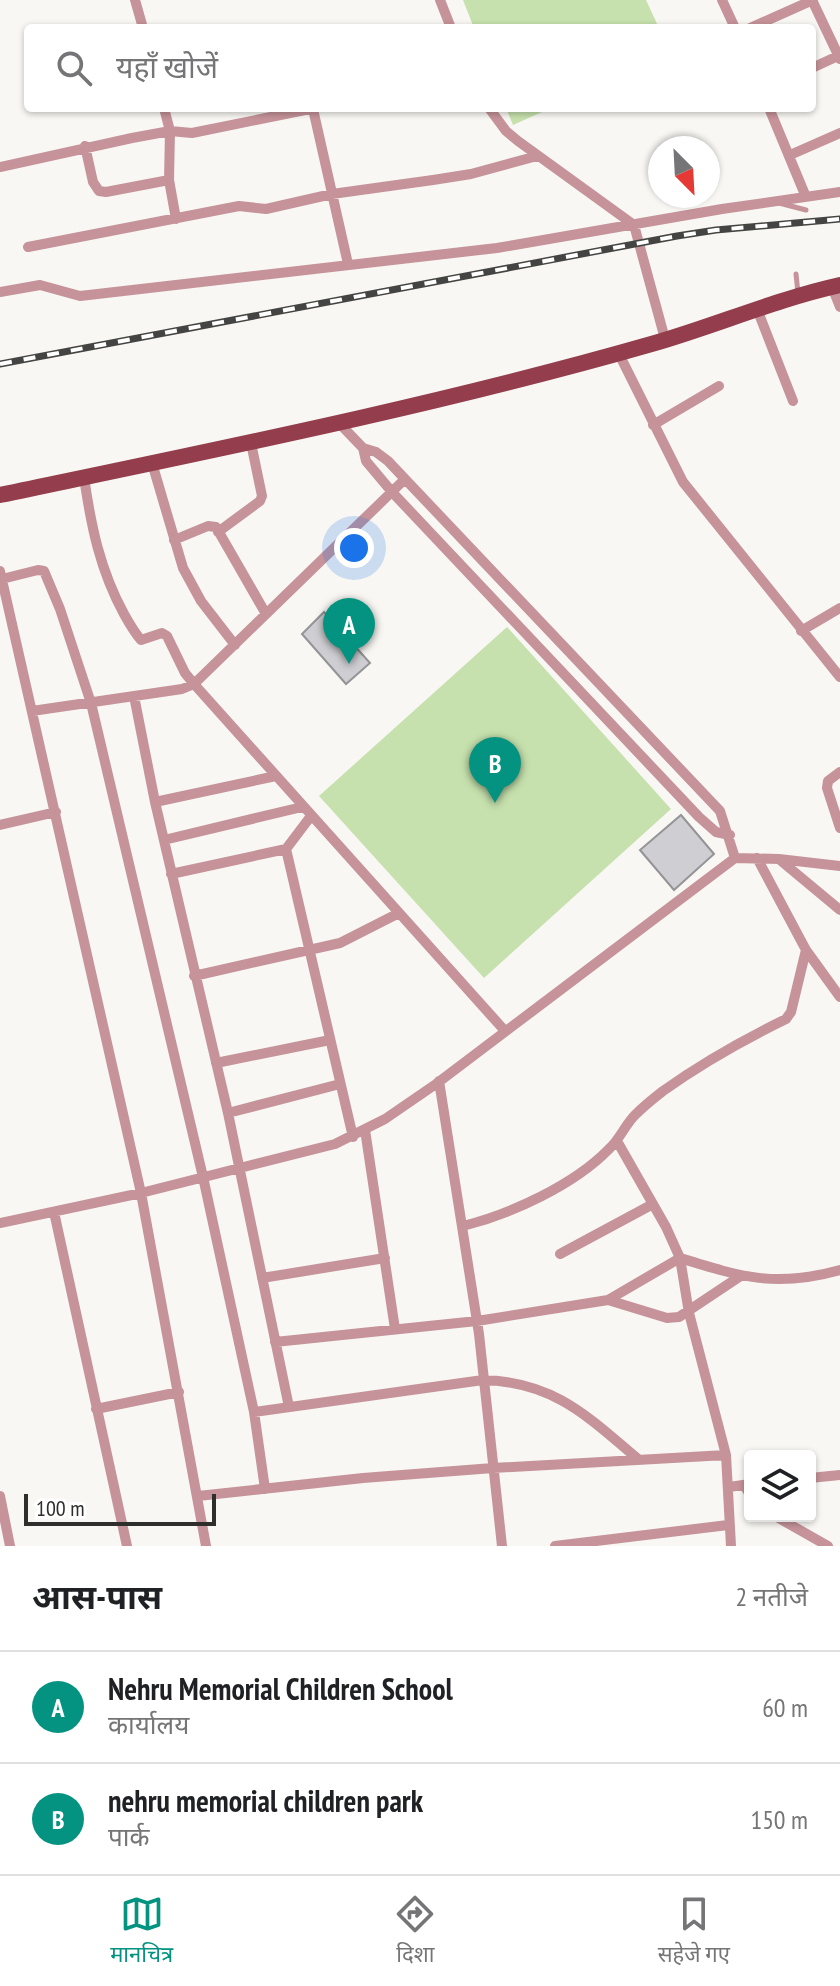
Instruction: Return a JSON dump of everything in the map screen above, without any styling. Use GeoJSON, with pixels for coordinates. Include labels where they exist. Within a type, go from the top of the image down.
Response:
{"type":"FeatureCollection","features":[{"type":"Feature","properties":{"kind":"main road"},"geometry":{"type":"LineString","coordinates":[[0,495],[340,424],[665,339],[836,286]]}},
{"type":"Feature","properties":{"kind":"street"},"geometry":{"type":"LineString","coordinates":[[135,0],[142,24]]}},
{"type":"Feature","properties":{"kind":"street"},"geometry":{"type":"LineString","coordinates":[[440,0],[449,24]]}},
{"type":"Feature","properties":{"kind":"street"},"geometry":{"type":"LineString","coordinates":[[722,0],[733,24]]}},
{"type":"Feature","properties":{"kind":"street"},"geometry":{"type":"LineString","coordinates":[[759,24],[813,0],[840,57],[816,66]]}},
{"type":"Feature","properties":{"kind":"street"},"geometry":{"type":"LineString","coordinates":[[165,112],[170,131],[169,180],[176,219]]}},
{"type":"Feature","properties":{"kind":"street"},"geometry":{"type":"LineString","coordinates":[[0,167],[85,146],[170,131],[192,133],[294,112]]}},
{"type":"Feature","properties":{"kind":"street"},"geometry":{"type":"LineString","coordinates":[[315,112],[348,264]]}},
{"type":"Feature","properties":{"kind":"street"},"geometry":{"type":"LineString","coordinates":[[492,112],[506,131],[537,156],[634,225],[665,339]]}},
{"type":"Feature","properties":{"kind":"street"},"geometry":{"type":"LineString","coordinates":[[771,112],[806,197]]}},
{"type":"Feature","properties":{"kind":"street"},"geometry":{"type":"LineString","coordinates":[[790,155],[840,133]]}},
{"type":"Feature","properties":{"kind":"street"},"geometry":{"type":"LineString","coordinates":[[85,146],[93,182],[99,191],[169,180]]}},
{"type":"Feature","properties":{"kind":"street"},"geometry":{"type":"LineString","coordinates":[[28,247],[244,205],[266,209],[332,194],[471,174],[537,156]]}},
{"type":"Feature","properties":{"kind":"street"},"geometry":{"type":"LineString","coordinates":[[0,292],[40,285],[80,296],[497,248],[840,192]]}},
{"type":"Feature","properties":{"kind":"street"},"geometry":{"type":"LineString","coordinates":[[836,286],[840,307]]}},
{"type":"Feature","properties":{"kind":"street"},"geometry":{"type":"LineString","coordinates":[[757,309],[793,401]]}},
{"type":"Feature","properties":{"kind":"street"},"geometry":{"type":"LineString","coordinates":[[618,352],[683,482],[840,677]]}},
{"type":"Feature","properties":{"kind":"street"},"geometry":{"type":"LineString","coordinates":[[653,425],[719,386]]}},
{"type":"Feature","properties":{"kind":"street"},"geometry":{"type":"LineString","coordinates":[[340,424],[363,448],[376,452],[405,479],[720,811],[735,858]]}},
{"type":"Feature","properties":{"kind":"street"},"geometry":{"type":"LineString","coordinates":[[218,532],[260,501],[262,496],[251,443]]}},
{"type":"Feature","properties":{"kind":"street"},"geometry":{"type":"LineString","coordinates":[[363,448],[366,461],[392,492],[708,827],[730,835]]}},
{"type":"Feature","properties":{"kind":"street"},"geometry":{"type":"LineString","coordinates":[[152,463],[174,540],[191,585],[235,645]]}},
{"type":"Feature","properties":{"kind":"street"},"geometry":{"type":"LineString","coordinates":[[84,477],[93,536],[103,570],[114,596],[141,640],[162,633],[167,636],[185,673],[194,684],[505,1031]]}},
{"type":"Feature","properties":{"kind":"street"},"geometry":{"type":"LineString","coordinates":[[32,711],[182,689],[194,684],[405,479]]}},
{"type":"Feature","properties":{"kind":"street"},"geometry":{"type":"LineString","coordinates":[[174,540],[213,525],[266,614]]}},
{"type":"Feature","properties":{"kind":"street"},"geometry":{"type":"LineString","coordinates":[[206,1546],[141,1193],[1,575],[44,571],[91,703],[203,1177],[254,1412],[265,1489]]}},
{"type":"Feature","properties":{"kind":"street"},"geometry":{"type":"LineString","coordinates":[[801,631],[840,608]]}},
{"type":"Feature","properties":{"kind":"street"},"geometry":{"type":"LineString","coordinates":[[526,632],[539,619]]}},
{"type":"Feature","properties":{"kind":"street"},"geometry":{"type":"LineString","coordinates":[[134,696],[171,874],[228,1113],[289,1407]]}},
{"type":"Feature","properties":{"kind":"street"},"geometry":{"type":"LineString","coordinates":[[840,772],[828,781],[827,788],[840,828]]}},
{"type":"Feature","properties":{"kind":"street"},"geometry":{"type":"LineString","coordinates":[[155,802],[276,776]]}},
{"type":"Feature","properties":{"kind":"street"},"geometry":{"type":"LineString","coordinates":[[164,840],[302,807]]}},
{"type":"Feature","properties":{"kind":"street"},"geometry":{"type":"LineString","coordinates":[[0,825],[56,812]]}},
{"type":"Feature","properties":{"kind":"street"},"geometry":{"type":"LineString","coordinates":[[171,874],[286,849],[311,816]]}},
{"type":"Feature","properties":{"kind":"street"},"geometry":{"type":"LineString","coordinates":[[286,849],[353,1137]]}},
{"type":"Feature","properties":{"kind":"street"},"geometry":{"type":"LineString","coordinates":[[0,1223],[141,1193],[353,1137],[439,1081],[735,858],[840,866]]}},
{"type":"Feature","properties":{"kind":"street"},"geometry":{"type":"LineString","coordinates":[[757,858],[806,950],[838,991]]}},
{"type":"Feature","properties":{"kind":"street"},"geometry":{"type":"LineString","coordinates":[[779,859],[840,910]]}},
{"type":"Feature","properties":{"kind":"street"},"geometry":{"type":"LineString","coordinates":[[194,976],[350,939],[399,913]]}},
{"type":"Feature","properties":{"kind":"street"},"geometry":{"type":"LineString","coordinates":[[463,1226],[559,1187],[593,1164],[617,1141],[634,1116],[663,1091],[734,1045],[786,1019],[791,1012],[806,950]]}},
{"type":"Feature","properties":{"kind":"street"},"geometry":{"type":"LineString","coordinates":[[216,1063],[330,1040]]}},
{"type":"Feature","properties":{"kind":"street"},"geometry":{"type":"LineString","coordinates":[[439,1081],[477,1321],[502,1546]]}},
{"type":"Feature","properties":{"kind":"street"},"geometry":{"type":"LineString","coordinates":[[228,1113],[340,1084]]}},
{"type":"Feature","properties":{"kind":"street"},"geometry":{"type":"LineString","coordinates":[[365,1130],[395,1329]]}},
{"type":"Feature","properties":{"kind":"street"},"geometry":{"type":"LineString","coordinates":[[617,1141],[680,1258],[689,1313],[726,1455],[731,1546]]}},
{"type":"Feature","properties":{"kind":"street"},"geometry":{"type":"LineString","coordinates":[[560,1254],[653,1204]]}},
{"type":"Feature","properties":{"kind":"street"},"geometry":{"type":"LineString","coordinates":[[54,1212],[127,1546]]}},
{"type":"Feature","properties":{"kind":"street"},"geometry":{"type":"LineString","coordinates":[[262,1278],[385,1258]]}},
{"type":"Feature","properties":{"kind":"street"},"geometry":{"type":"LineString","coordinates":[[275,1342],[477,1321],[608,1300],[680,1258],[739,1277],[782,1280],[840,1270]]}},
{"type":"Feature","properties":{"kind":"street"},"geometry":{"type":"LineString","coordinates":[[608,1300],[667,1318],[689,1313],[739,1277]]}},
{"type":"Feature","properties":{"kind":"street"},"geometry":{"type":"LineString","coordinates":[[254,1412],[483,1380],[518,1384],[562,1398],[638,1459]]}},
{"type":"Feature","properties":{"kind":"street"},"geometry":{"type":"LineString","coordinates":[[96,1409],[179,1392]]}},
{"type":"Feature","properties":{"kind":"street"},"geometry":{"type":"LineString","coordinates":[[198,1496],[363,1478],[726,1455]]}},
{"type":"Feature","properties":{"kind":"street"},"geometry":{"type":"LineString","coordinates":[[816,1477],[840,1475]]}},
{"type":"Feature","properties":{"kind":"street"},"geometry":{"type":"LineString","coordinates":[[729,1487],[744,1485]]}},
{"type":"Feature","properties":{"kind":"street"},"geometry":{"type":"LineString","coordinates":[[0,1496],[10,1546]]}},
{"type":"Feature","properties":{"kind":"street"},"geometry":{"type":"LineString","coordinates":[[786,1522],[828,1546]]}},
{"type":"Feature","properties":{"kind":"street"},"geometry":{"type":"LineString","coordinates":[[555,1546],[728,1525]]}},
{"type":"Feature","properties":{"kind":"lane"},"geometry":{"type":"LineString","coordinates":[[778,202],[806,210]]}},
{"type":"Feature","properties":{"kind":"lane"},"geometry":{"type":"LineString","coordinates":[[796,274],[798,297]]}},
{"type":"Feature","properties":{"kind":"green space"},"geometry":{"type":"Polygon","coordinates":[[[463,0],[646,0],[657,24],[472,24],[463,0]]]}},
{"type":"Feature","properties":{"kind":"green space"},"geometry":{"type":"Polygon","coordinates":[[[508,112],[542,112],[513,125],[508,112]]]}},
{"type":"Feature","properties":{"kind":"green space"},"geometry":{"type":"Polygon","coordinates":[[[507,627],[671,809],[484,978],[319,796],[507,627]]]}},
{"type":"Feature","properties":{"kind":"building"},"geometry":{"type":"Polygon","coordinates":[[[324,612],[370,663],[346,684],[302,634],[324,612]]]}},
{"type":"Feature","properties":{"kind":"building"},"geometry":{"type":"Polygon","coordinates":[[[681,815],[714,854],[674,890],[640,850],[681,815]]]}},
{"type":"Feature","properties":{"kind":"railway"},"geometry":{"type":"LineString","coordinates":[[0,364],[677,236],[840,219]]}},
{"type":"Feature","properties":{"kind":"place","name":"Nehru Memorial Children School"},"geometry":{"type":"Point","coordinates":[349,664]}},
{"type":"Feature","properties":{"kind":"place","name":"nehru memorial children park"},"geometry":{"type":"Point","coordinates":[495,803]}}]}
